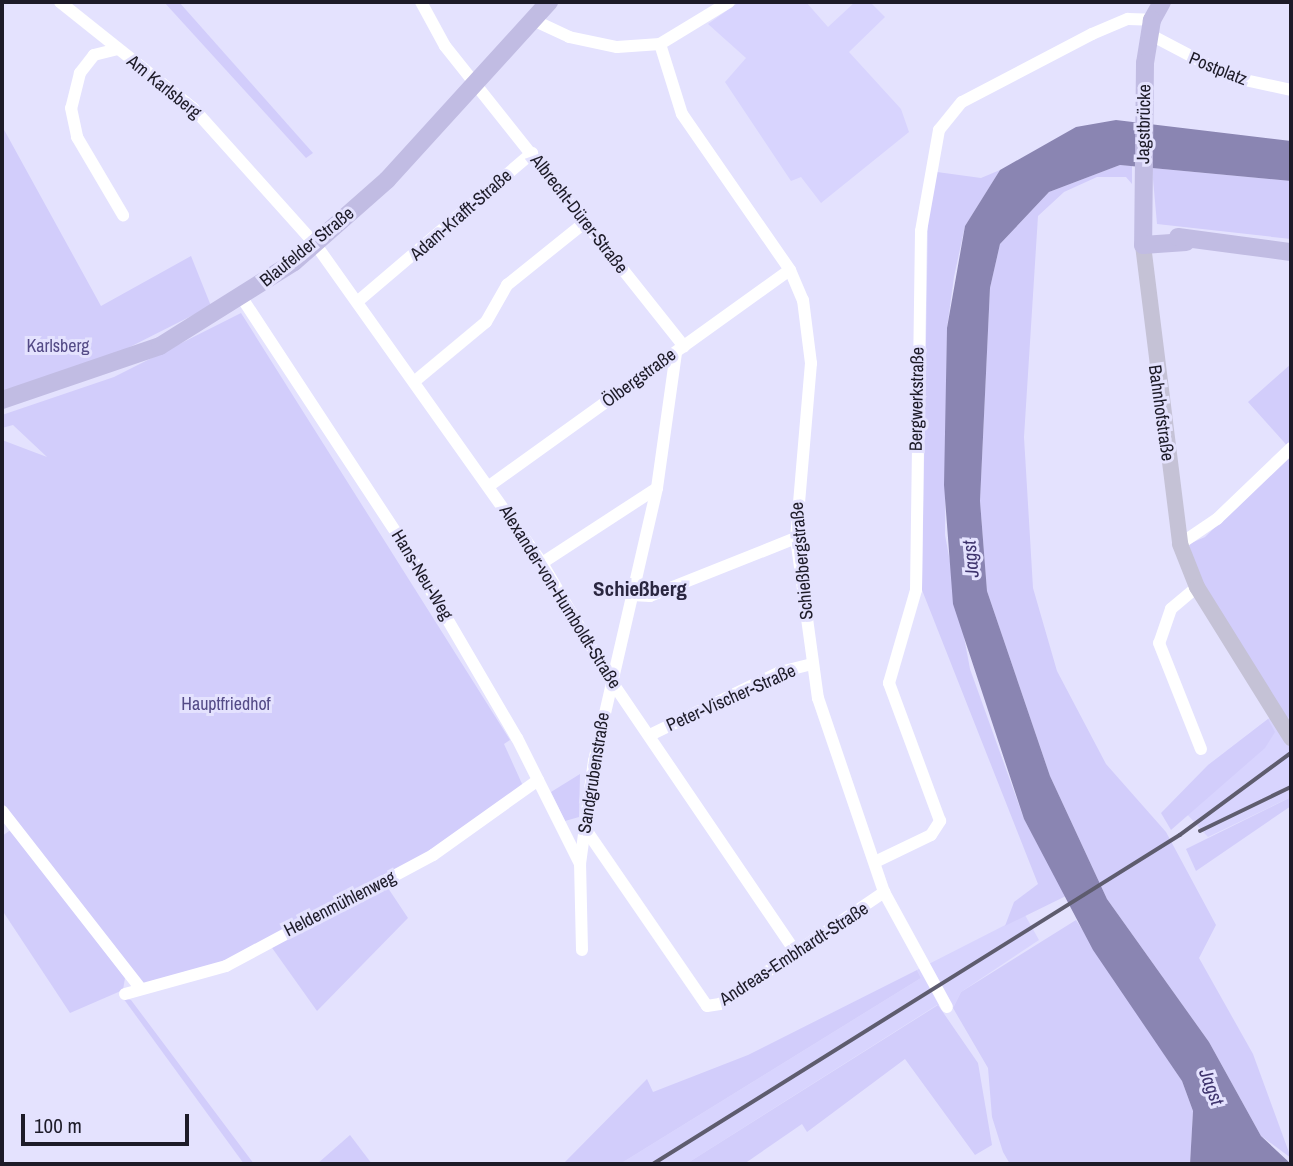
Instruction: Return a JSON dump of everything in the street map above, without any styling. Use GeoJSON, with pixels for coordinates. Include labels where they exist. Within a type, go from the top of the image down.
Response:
{"type":"FeatureCollection","features":[{"type":"Feature","properties":{"kind":"main road","name":"Blaufelder Straße"},"geometry":{"type":"LineString","coordinates":[[2,400],[160,346],[242,298],[316,245],[387,180],[549,2]]}},
{"type":"Feature","properties":{"kind":"main road"},"geometry":{"type":"LineString","coordinates":[[1150,27],[1162,2]]}},
{"type":"Feature","properties":{"kind":"main road","name":"Jagstbrücke"},"geometry":{"type":"LineString","coordinates":[[1143,240],[1145,63],[1150,27]]}},
{"type":"Feature","properties":{"kind":"main road"},"geometry":{"type":"LineString","coordinates":[[1143,240],[1291,252]]}},
{"type":"Feature","properties":{"kind":"main road","name":"Bahnhofstraße"},"geometry":{"type":"LineString","coordinates":[[1143,240],[1180,544],[1197,587],[1291,738]]}},
{"type":"Feature","properties":{"kind":"street"},"geometry":{"type":"LineString","coordinates":[[60,2],[118,49]]}},
{"type":"Feature","properties":{"kind":"street","name":"Albrecht-Dürer-Straße"},"geometry":{"type":"LineString","coordinates":[[421,2],[474,84],[532,153],[680,349]]}},
{"type":"Feature","properties":{"kind":"street"},"geometry":{"type":"LineString","coordinates":[[533,20],[569,37],[617,47],[660,44],[729,2]]}},
{"type":"Feature","properties":{"kind":"street","name":"Bergwerkstraße"},"geometry":{"type":"LineString","coordinates":[[875,862],[939,826],[889,683],[916,590],[920,231],[939,130],[962,103],[1092,34],[1128,19],[1150,27]]}},
{"type":"Feature","properties":{"kind":"street","name":"Postplatz"},"geometry":{"type":"LineString","coordinates":[[1150,27],[1231,78],[1291,90]]}},
{"type":"Feature","properties":{"kind":"street","name":"Schießbergstraße"},"geometry":{"type":"LineString","coordinates":[[660,44],[682,114],[790,270],[811,331],[796,538],[812,664],[823,722],[884,892],[927,975],[947,1007]]}},
{"type":"Feature","properties":{"kind":"street","name":"Am Karlsberg"},"geometry":{"type":"LineString","coordinates":[[123,215],[77,137],[72,107],[80,73],[94,55],[118,49],[193,108],[316,245]]}},
{"type":"Feature","properties":{"kind":"street","name":"Adam-Krafft-Straße"},"geometry":{"type":"LineString","coordinates":[[357,302],[532,153]]}},
{"type":"Feature","properties":{"kind":"street"},"geometry":{"type":"LineString","coordinates":[[415,381],[486,322],[507,285],[584,223]]}},
{"type":"Feature","properties":{"kind":"street","name":"Alexander-von-Humboldt-Straße"},"geometry":{"type":"LineString","coordinates":[[316,245],[542,563],[610,679],[797,954]]}},
{"type":"Feature","properties":{"kind":"street","name":"Ölbergstraße"},"geometry":{"type":"LineString","coordinates":[[489,486],[790,270]]}},
{"type":"Feature","properties":{"kind":"street","name":"Hans-Neu-Weg"},"geometry":{"type":"LineString","coordinates":[[242,298],[404,545],[538,780],[580,864]]}},
{"type":"Feature","properties":{"kind":"street","name":"Sandgrubenstraße"},"geometry":{"type":"LineString","coordinates":[[582,950],[580,864],[584,827],[610,679],[657,488],[680,349]]}},
{"type":"Feature","properties":{"kind":"street"},"geometry":{"type":"LineString","coordinates":[[1180,544],[1217,519],[1291,448]]}},
{"type":"Feature","properties":{"kind":"street"},"geometry":{"type":"LineString","coordinates":[[542,563],[657,488]]}},
{"type":"Feature","properties":{"kind":"street"},"geometry":{"type":"LineString","coordinates":[[632,595],[650,596],[796,538]]}},
{"type":"Feature","properties":{"kind":"street"},"geometry":{"type":"LineString","coordinates":[[1197,587],[1171,609],[1159,643],[1201,749]]}},
{"type":"Feature","properties":{"kind":"street","name":"Peter-Vischer-Straße"},"geometry":{"type":"LineString","coordinates":[[650,735],[780,672],[812,664]]}},
{"type":"Feature","properties":{"kind":"street","name":"Heldenmühlenweg"},"geometry":{"type":"LineString","coordinates":[[125,994],[226,966],[433,855],[538,780]]}},
{"type":"Feature","properties":{"kind":"street"},"geometry":{"type":"LineString","coordinates":[[2,811],[141,989]]}},
{"type":"Feature","properties":{"kind":"street","name":"Andreas-Embhardt-Straße"},"geometry":{"type":"LineString","coordinates":[[584,827],[707,1006],[797,954],[884,892]]}},
{"type":"Feature","properties":{"kind":"shaded area"},"geometry":{"type":"Polygon","coordinates":[[[739,2],[806,2],[828,27],[855,2],[870,2],[885,17],[849,52],[901,109],[909,132],[821,203],[801,177],[791,181],[725,82],[746,58],[708,24],[739,2]]]}},
{"type":"Feature","properties":{"kind":"shaded area"},"geometry":{"type":"Polygon","coordinates":[[[1281,709],[1288,718],[1291,714],[1291,797],[1208,837],[1185,812],[1208,765],[1281,709]]]}},
{"type":"Feature","properties":{"kind":"shaded area"},"geometry":{"type":"Polygon","coordinates":[[[1025,915],[1039,940],[961,992],[953,1008],[937,1005],[686,1164],[620,1164],[921,978],[917,970],[1025,915]]]}},
{"type":"Feature","properties":{"kind":"green space"},"geometry":{"type":"Polygon","coordinates":[[[164,2],[179,2],[313,153],[306,158],[164,2]]]}},
{"type":"Feature","properties":{"kind":"green space","name":"Karlsberg"},"geometry":{"type":"Polygon","coordinates":[[[2,126],[101,306],[191,256],[211,306],[112,356],[2,391],[2,126]]]}},
{"type":"Feature","properties":{"kind":"green space"},"geometry":{"type":"Polygon","coordinates":[[[1120,165],[1132,166],[1132,184],[1126,177],[1097,177],[1064,192],[1038,216],[1024,437],[1033,588],[1057,671],[1106,764],[1166,832],[1216,925],[1199,958],[1253,1054],[1291,1158],[1261,1136],[1209,1042],[1107,899],[1050,776],[987,591],[980,501],[990,288],[1000,244],[1049,192],[1120,165]]]}},
{"type":"Feature","properties":{"kind":"green space"},"geometry":{"type":"Polygon","coordinates":[[[1152,168],[1291,181],[1291,239],[1157,224],[1152,168]]]}},
{"type":"Feature","properties":{"kind":"green space"},"geometry":{"type":"Polygon","coordinates":[[[1000,170],[965,226],[954,277],[947,328],[945,535],[970,669],[1024,819],[1066,896],[1005,926],[1014,902],[1038,884],[922,590],[928,215],[937,172],[981,178],[1000,170]]]}},
{"type":"Feature","properties":{"kind":"green space","name":"Hauptfriedhof"},"geometry":{"type":"Polygon","coordinates":[[[241,313],[510,740],[504,744],[523,786],[431,851],[224,962],[144,985],[2,806],[2,440],[47,457],[13,425],[2,428],[2,415],[114,377],[241,313]]]}},
{"type":"Feature","properties":{"kind":"green space"},"geometry":{"type":"Polygon","coordinates":[[[1291,364],[1291,450],[1248,402],[1291,364]]]}},
{"type":"Feature","properties":{"kind":"green space"},"geometry":{"type":"Polygon","coordinates":[[[1291,453],[1291,714],[1287,719],[1196,574],[1189,544],[1205,537],[1291,453]]]}},
{"type":"Feature","properties":{"kind":"green space"},"geometry":{"type":"Polygon","coordinates":[[[1268,719],[1275,732],[1265,748],[1171,830],[1161,813],[1207,766],[1268,719]]]}},
{"type":"Feature","properties":{"kind":"green space"},"geometry":{"type":"Polygon","coordinates":[[[580,774],[579,817],[565,821],[551,792],[580,774]]]}},
{"type":"Feature","properties":{"kind":"green space"},"geometry":{"type":"Polygon","coordinates":[[[1291,797],[1291,806],[1196,871],[1186,849],[1291,797]]]}},
{"type":"Feature","properties":{"kind":"green space"},"geometry":{"type":"Polygon","coordinates":[[[12,829],[125,978],[123,990],[70,1013],[2,910],[2,836],[12,829]]]}},
{"type":"Feature","properties":{"kind":"green space"},"geometry":{"type":"Polygon","coordinates":[[[386,885],[408,918],[317,1011],[270,945],[386,885]]]}},
{"type":"Feature","properties":{"kind":"green space"},"geometry":{"type":"Polygon","coordinates":[[[1076,920],[1182,1081],[1193,1111],[1190,1164],[1010,1164],[1003,1152],[992,1117],[988,1068],[953,1008],[961,992],[1076,920]]]}},
{"type":"Feature","properties":{"kind":"green space"},"geometry":{"type":"Polygon","coordinates":[[[917,970],[921,978],[620,1164],[563,1164],[647,1079],[653,1092],[748,1055],[917,970]]]}},
{"type":"Feature","properties":{"kind":"green space"},"geometry":{"type":"Polygon","coordinates":[[[123,998],[131,1000],[254,1164],[244,1164],[123,998]]]}},
{"type":"Feature","properties":{"kind":"green space"},"geometry":{"type":"Polygon","coordinates":[[[938,1005],[978,1063],[992,1145],[975,1155],[905,1059],[807,1132],[802,1124],[744,1164],[686,1164],[938,1005]]]}},
{"type":"Feature","properties":{"kind":"green space"},"geometry":{"type":"Polygon","coordinates":[[[350,1135],[372,1164],[317,1164],[350,1135]]]}},
{"type":"Feature","properties":{"kind":"water","name":"Jagst"},"geometry":{"type":"Polygon","coordinates":[[[1116,120],[1291,141],[1291,181],[1120,165],[1049,192],[1000,244],[990,288],[980,501],[987,591],[1050,776],[1107,899],[1209,1042],[1261,1136],[1291,1164],[1190,1164],[1193,1111],[1182,1081],[1093,950],[1024,819],[953,604],[944,485],[947,328],[965,226],[1000,170],[1076,127],[1116,120]]]}},
{"type":"Feature","properties":{"kind":"railway"},"geometry":{"type":"LineString","coordinates":[[653,1164],[1180,835],[1291,753]]}},
{"type":"Feature","properties":{"kind":"railway"},"geometry":{"type":"LineString","coordinates":[[1200,831],[1291,787]]}},
{"type":"Feature","properties":{"kind":"district","name":"Schießberg"},"geometry":{"type":"Point","coordinates":[640,589]}}]}
